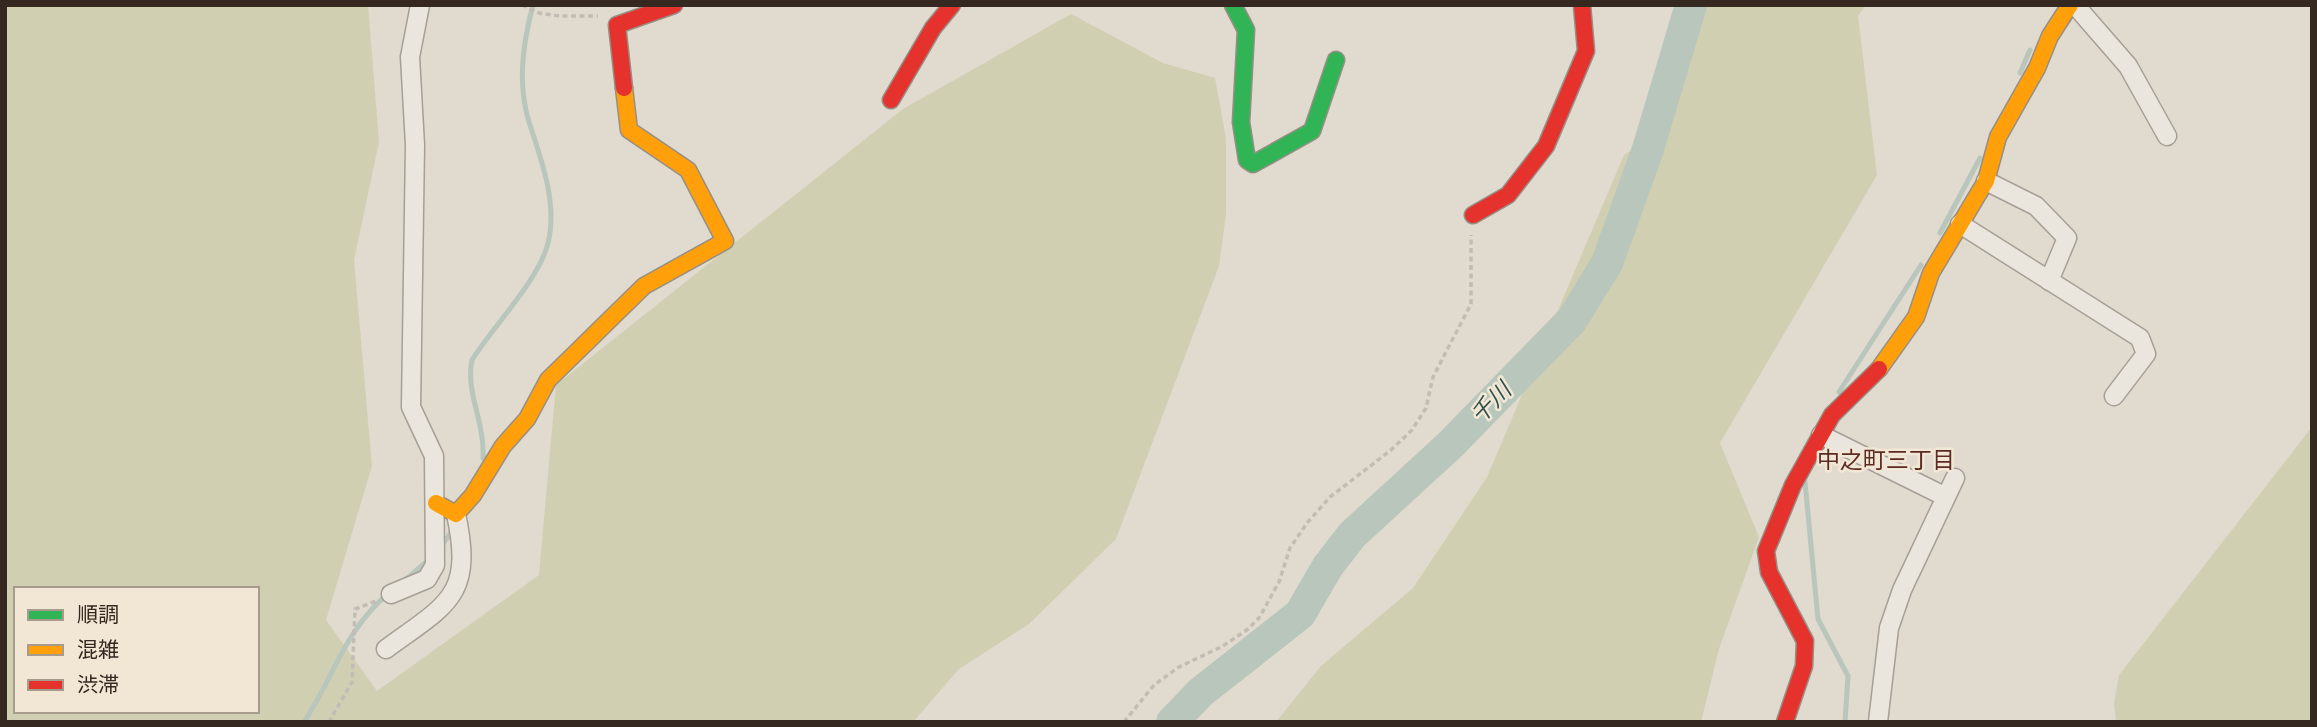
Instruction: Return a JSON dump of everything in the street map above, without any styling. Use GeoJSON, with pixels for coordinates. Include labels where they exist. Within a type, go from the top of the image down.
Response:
{"type":"FeatureCollection","features":[{"type":"Feature","properties":{"kind":"street"},"geometry":{"type":"LineString","coordinates":[[391,594],[427,579],[435,565],[434,456],[411,407],[415,145],[411,57],[420,5]]}},
{"type":"Feature","properties":{"kind":"street"},"geometry":{"type":"LineString","coordinates":[[456,514],[473,495],[503,446],[527,419],[548,380],[644,286],[725,241],[688,170],[629,130],[617,25],[674,5]]}},
{"type":"Feature","properties":{"kind":"street"},"geometry":{"type":"LineString","coordinates":[[891,100],[933,28],[952,5]]}},
{"type":"Feature","properties":{"kind":"street"},"geometry":{"type":"LineString","coordinates":[[1233,5],[1246,30],[1241,122],[1247,160],[1253,164],[1312,131],[1336,60]]}},
{"type":"Feature","properties":{"kind":"street"},"geometry":{"type":"LineString","coordinates":[[1474,215],[1508,195],[1546,146],[1586,51],[1582,5]]}},
{"type":"Feature","properties":{"kind":"street"},"geometry":{"type":"LineString","coordinates":[[2048,5],[2069,9],[2128,66],[2167,136]]}},
{"type":"Feature","properties":{"kind":"street"},"geometry":{"type":"LineString","coordinates":[[1785,722],[1804,666],[1805,642],[1769,572],[1766,551],[1793,485],[1832,415],[1873,377],[1916,317],[1931,273],[1986,181],[1998,137],[2069,9]]}},
{"type":"Feature","properties":{"kind":"street"},"geometry":{"type":"LineString","coordinates":[[1986,181],[2036,206],[2067,238],[2049,281]]}},
{"type":"Feature","properties":{"kind":"street"},"geometry":{"type":"LineString","coordinates":[[1960,224],[2140,338],[2146,354],[2113,396]]}},
{"type":"Feature","properties":{"kind":"street"},"geometry":{"type":"LineString","coordinates":[[1821,435],[1946,497]]}},
{"type":"Feature","properties":{"kind":"street"},"geometry":{"type":"LineString","coordinates":[[1878,722],[1889,628],[1902,590],[1955,478]]}},
{"type":"Feature","properties":{"kind":"street"},"geometry":{"type":"LineString","coordinates":[[436,503],[456,514]]}},
{"type":"Feature","properties":{"kind":"street"},"geometry":{"type":"LineString","coordinates":[[386,649],[433,614],[454,593],[461,579],[463,555],[456,514]]}},
{"type":"Feature","properties":{"kind":"path"},"geometry":{"type":"LineString","coordinates":[[522,5],[539,13],[560,16],[592,14],[617,25]]}},
{"type":"Feature","properties":{"kind":"path"},"geometry":{"type":"LineString","coordinates":[[1124,722],[1154,685],[1179,667],[1248,629],[1259,618],[1279,582],[1290,548],[1307,523],[1330,497],[1391,450],[1412,430],[1426,408],[1433,377],[1471,304],[1469,247],[1474,215]]}},
{"type":"Feature","properties":{"kind":"path"},"geometry":{"type":"LineString","coordinates":[[329,722],[352,682],[355,609],[391,594]]}},
{"type":"Feature","properties":{"kind":"shaded area"},"geometry":{"type":"Polygon","coordinates":[[[5,5],[368,5],[379,142],[354,260],[372,466],[326,620],[377,691],[539,575],[556,385],[903,109],[1071,14],[1163,63],[1215,78],[1226,139],[1226,214],[1219,266],[1116,539],[1029,624],[959,669],[913,722],[5,722],[5,5]]]}},
{"type":"Feature","properties":{"kind":"shaded area"},"geometry":{"type":"Polygon","coordinates":[[[1706,5],[1866,5],[1858,16],[1877,175],[1720,443],[1759,537],[1719,649],[1701,722],[1276,722],[1321,666],[1413,588],[1487,477],[1624,155],[1659,132],[1706,5]]]}},
{"type":"Feature","properties":{"kind":"shaded area"},"geometry":{"type":"Polygon","coordinates":[[[2312,427],[2312,722],[2116,722],[2114,703],[2119,675],[2312,427]]]}},
{"type":"Feature","properties":{"kind":"waterway"},"geometry":{"type":"LineString","coordinates":[[483,458],[481,432],[471,383],[472,360],[535,272],[543,257],[551,228],[547,181],[523,93],[524,48],[533,5]]}},
{"type":"Feature","properties":{"kind":"waterway","name":"千川"},"geometry":{"type":"LineString","coordinates":[[1172,722],[1201,692],[1300,614],[1328,566],[1352,535],[1450,445],[1572,320],[1607,263],[1648,149],[1691,5]]}},
{"type":"Feature","properties":{"kind":"waterway"},"geometry":{"type":"LineString","coordinates":[[2020,73],[2030,50]]}},
{"type":"Feature","properties":{"kind":"waterway"},"geometry":{"type":"LineString","coordinates":[[1940,233],[1980,158]]}},
{"type":"Feature","properties":{"kind":"waterway"},"geometry":{"type":"LineString","coordinates":[[1839,392],[1921,265]]}},
{"type":"Feature","properties":{"kind":"waterway"},"geometry":{"type":"LineString","coordinates":[[1805,482],[1818,619],[1848,676],[1845,722]]}},
{"type":"Feature","properties":{"kind":"waterway"},"geometry":{"type":"LineString","coordinates":[[440,548],[454,528]]}},
{"type":"Feature","properties":{"kind":"waterway"},"geometry":{"type":"LineString","coordinates":[[404,581],[431,558]]}},
{"type":"Feature","properties":{"kind":"waterway"},"geometry":{"type":"LineString","coordinates":[[304,722],[361,622],[388,594]]}},
{"type":"Feature","properties":{"kind":"traffic: fast"},"geometry":{"type":"LineString","coordinates":[[1233,5],[1246,30],[1241,122],[1247,160],[1253,164],[1312,131],[1336,60]]}},
{"type":"Feature","properties":{"kind":"traffic: slow"},"geometry":{"type":"LineString","coordinates":[[1879,369],[1916,317],[1931,273],[1986,181],[1998,137],[2037,68],[2050,36],[2070,5]]}},
{"type":"Feature","properties":{"kind":"traffic: slow"},"geometry":{"type":"LineString","coordinates":[[436,503],[456,514],[473,495],[503,446],[527,419],[548,380],[644,286],[725,241],[688,170],[629,130],[624,88]]}},
{"type":"Feature","properties":{"kind":"traffic: jam"},"geometry":{"type":"LineString","coordinates":[[624,88],[617,25],[674,5]]}},
{"type":"Feature","properties":{"kind":"traffic: jam"},"geometry":{"type":"LineString","coordinates":[[891,100],[933,28],[952,5]]}},
{"type":"Feature","properties":{"kind":"traffic: jam"},"geometry":{"type":"LineString","coordinates":[[1473,215],[1508,195],[1546,146],[1586,51],[1582,5]]}},
{"type":"Feature","properties":{"kind":"traffic: jam"},"geometry":{"type":"LineString","coordinates":[[1785,722],[1804,666],[1805,641],[1769,572],[1766,551],[1793,485],[1832,415],[1879,369]]}},
{"type":"Feature","properties":{"kind":"district","name":"中之町三丁目"},"geometry":{"type":"Point","coordinates":[1886,460]}}]}
